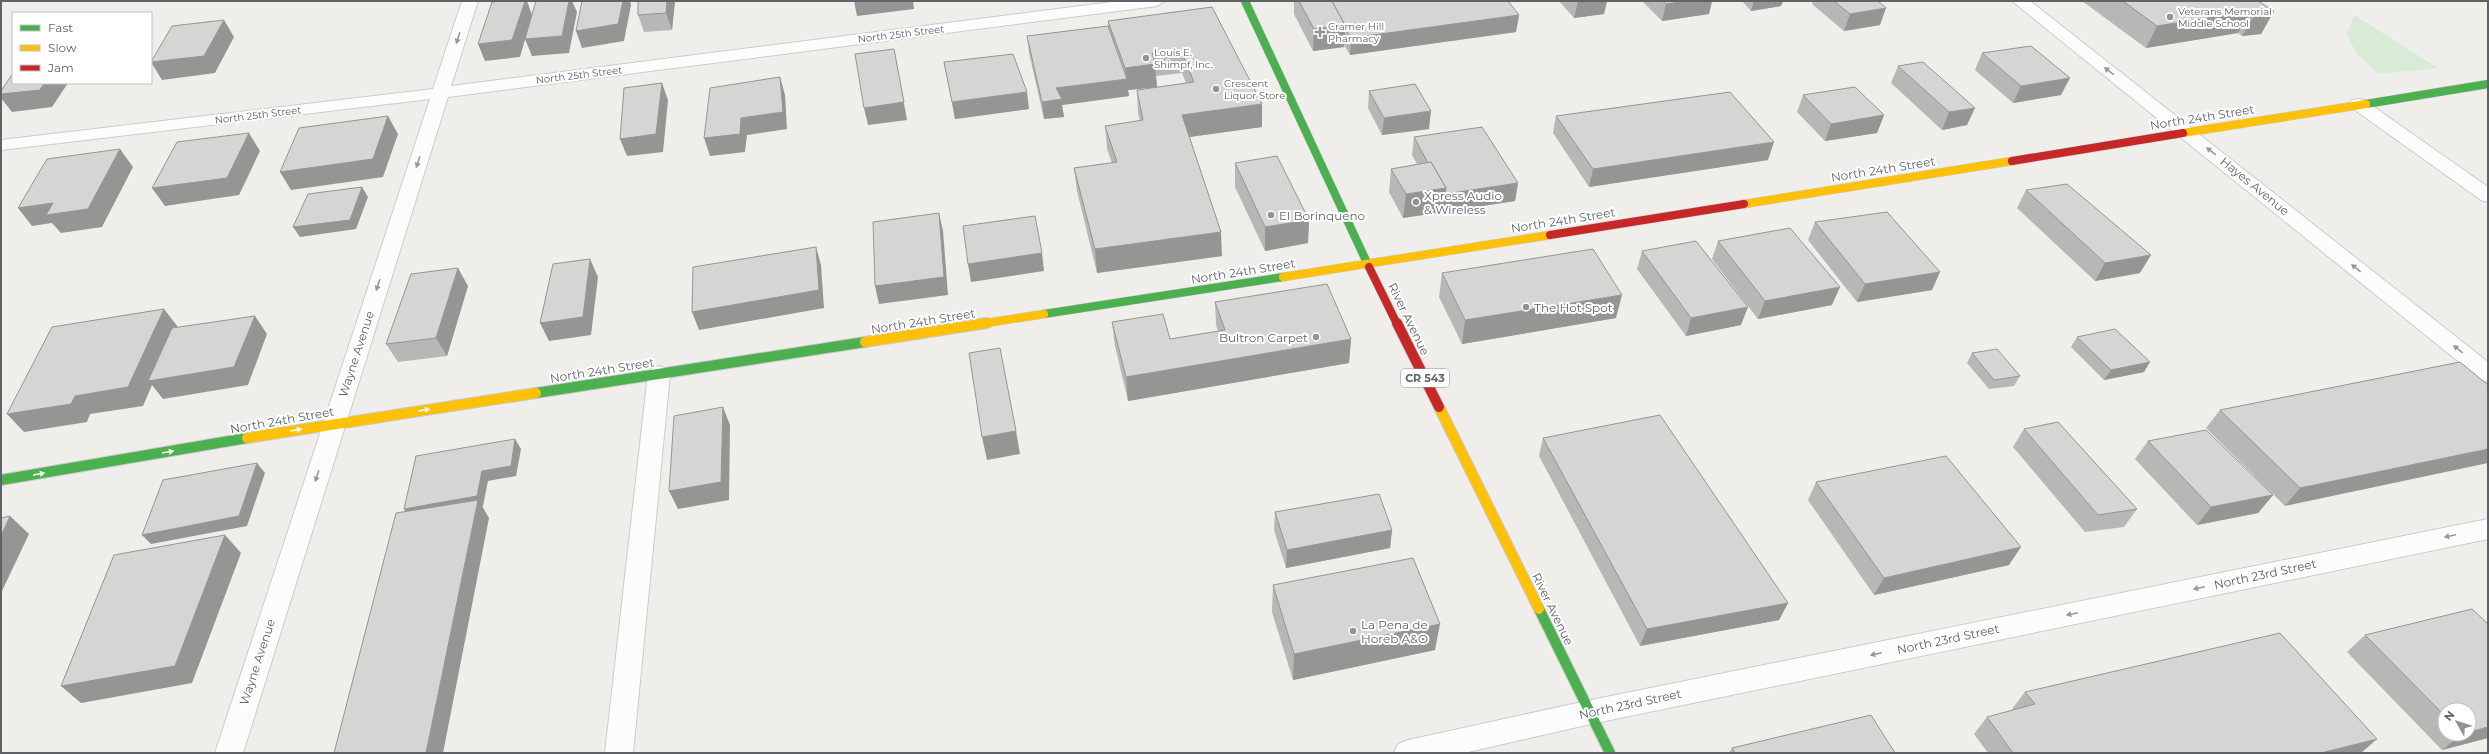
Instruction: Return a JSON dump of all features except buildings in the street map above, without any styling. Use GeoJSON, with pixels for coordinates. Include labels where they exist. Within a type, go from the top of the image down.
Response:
{"type":"FeatureCollection","features":[{"type":"Feature","properties":{"kind":"street","name":"Wayne Avenue"},"geometry":{"type":"LineString","coordinates":[[229,753],[333,424],[470,1]]}},
{"type":"Feature","properties":{"kind":"street","name":"North 25th Street"},"geometry":{"type":"LineString","coordinates":[[1,145],[440,93],[1157,1]]}},
{"type":"Feature","properties":{"kind":"street","name":"River Avenue"},"geometry":{"type":"LineString","coordinates":[[1245,1],[1368,264],[1610,753]]}},
{"type":"Feature","properties":{"kind":"street","name":"Hayes Avenue"},"geometry":{"type":"LineString","coordinates":[[2020,1],[2187,132],[2488,374]]}},
{"type":"Feature","properties":{"kind":"street","name":"North 24th Street"},"geometry":{"type":"LineString","coordinates":[[1,480],[333,424],[1368,264],[2488,84]]}},
{"type":"Feature","properties":{"kind":"street"},"geometry":{"type":"LineString","coordinates":[[2358,104],[2488,196]]}},
{"type":"Feature","properties":{"kind":"street"},"geometry":{"type":"LineString","coordinates":[[619,753],[659,374]]}},
{"type":"Feature","properties":{"kind":"street","name":"North 23rd Street"},"geometry":{"type":"LineString","coordinates":[[1408,753],[1591,712],[2488,529]]}},
{"type":"Feature","properties":{"kind":"green space"},"geometry":{"type":"Polygon","coordinates":[[[2354,15],[2438,68],[2379,74],[2356,53],[2347,34],[2354,15]]]}},
{"type":"Feature","properties":{"kind":"traffic: fast"},"geometry":{"type":"LineString","coordinates":[[1245,1],[1369,267]]}},
{"type":"Feature","properties":{"kind":"traffic: fast"},"geometry":{"type":"LineString","coordinates":[[2366,104],[2488,84]]}},
{"type":"Feature","properties":{"kind":"traffic: fast"},"geometry":{"type":"LineString","coordinates":[[1044,314],[1283,277]]}},
{"type":"Feature","properties":{"kind":"traffic: fast"},"geometry":{"type":"LineString","coordinates":[[536,393],[865,342]]}},
{"type":"Feature","properties":{"kind":"traffic: fast"},"geometry":{"type":"LineString","coordinates":[[1,480],[247,438]]}},
{"type":"Feature","properties":{"kind":"traffic: fast"},"geometry":{"type":"LineString","coordinates":[[1539,609],[1610,753]]}},
{"type":"Feature","properties":{"kind":"traffic: slow"},"geometry":{"type":"LineString","coordinates":[[2183,133],[2366,104]]}},
{"type":"Feature","properties":{"kind":"traffic: slow"},"geometry":{"type":"LineString","coordinates":[[1744,204],[2012,161]]}},
{"type":"Feature","properties":{"kind":"traffic: slow"},"geometry":{"type":"LineString","coordinates":[[1283,277],[1550,235]]}},
{"type":"Feature","properties":{"kind":"traffic: slow"},"geometry":{"type":"LineString","coordinates":[[865,342],[1044,314]]}},
{"type":"Feature","properties":{"kind":"traffic: slow"},"geometry":{"type":"LineString","coordinates":[[247,438],[536,393]]}},
{"type":"Feature","properties":{"kind":"traffic: slow"},"geometry":{"type":"LineString","coordinates":[[1439,407],[1539,609]]}},
{"type":"Feature","properties":{"kind":"traffic: jam"},"geometry":{"type":"LineString","coordinates":[[2012,161],[2183,133]]}},
{"type":"Feature","properties":{"kind":"traffic: jam"},"geometry":{"type":"LineString","coordinates":[[1550,235],[1744,204]]}},
{"type":"Feature","properties":{"kind":"traffic: jam"},"geometry":{"type":"LineString","coordinates":[[1369,267],[1439,407]]}},
{"type":"Feature","properties":{"kind":"place","name":"Veterans Memorial Middle School"},"geometry":{"type":"Point","coordinates":[2170,17]}},
{"type":"Feature","properties":{"kind":"place","name":"Cramer Hill Pharmacy"},"geometry":{"type":"Point","coordinates":[1320,32]}},
{"type":"Feature","properties":{"kind":"place","name":"Louis E. Shimpf, Inc."},"geometry":{"type":"Point","coordinates":[1146,58]}},
{"type":"Feature","properties":{"kind":"place","name":"Crescent Liquor Store"},"geometry":{"type":"Point","coordinates":[1216,89]}},
{"type":"Feature","properties":{"kind":"place","name":"Xpress Audio & Wireless"},"geometry":{"type":"Point","coordinates":[1416,202]}},
{"type":"Feature","properties":{"kind":"place","name":"El Borinqueno"},"geometry":{"type":"Point","coordinates":[1271,215]}},
{"type":"Feature","properties":{"kind":"place","name":"The Hot Spot"},"geometry":{"type":"Point","coordinates":[1526,307]}},
{"type":"Feature","properties":{"kind":"place","name":"Bultron Carpet"},"geometry":{"type":"Point","coordinates":[1316,337]}},
{"type":"Feature","properties":{"kind":"place","name":"La Pena de Horeb A&O"},"geometry":{"type":"Point","coordinates":[1353,631]}}]}
